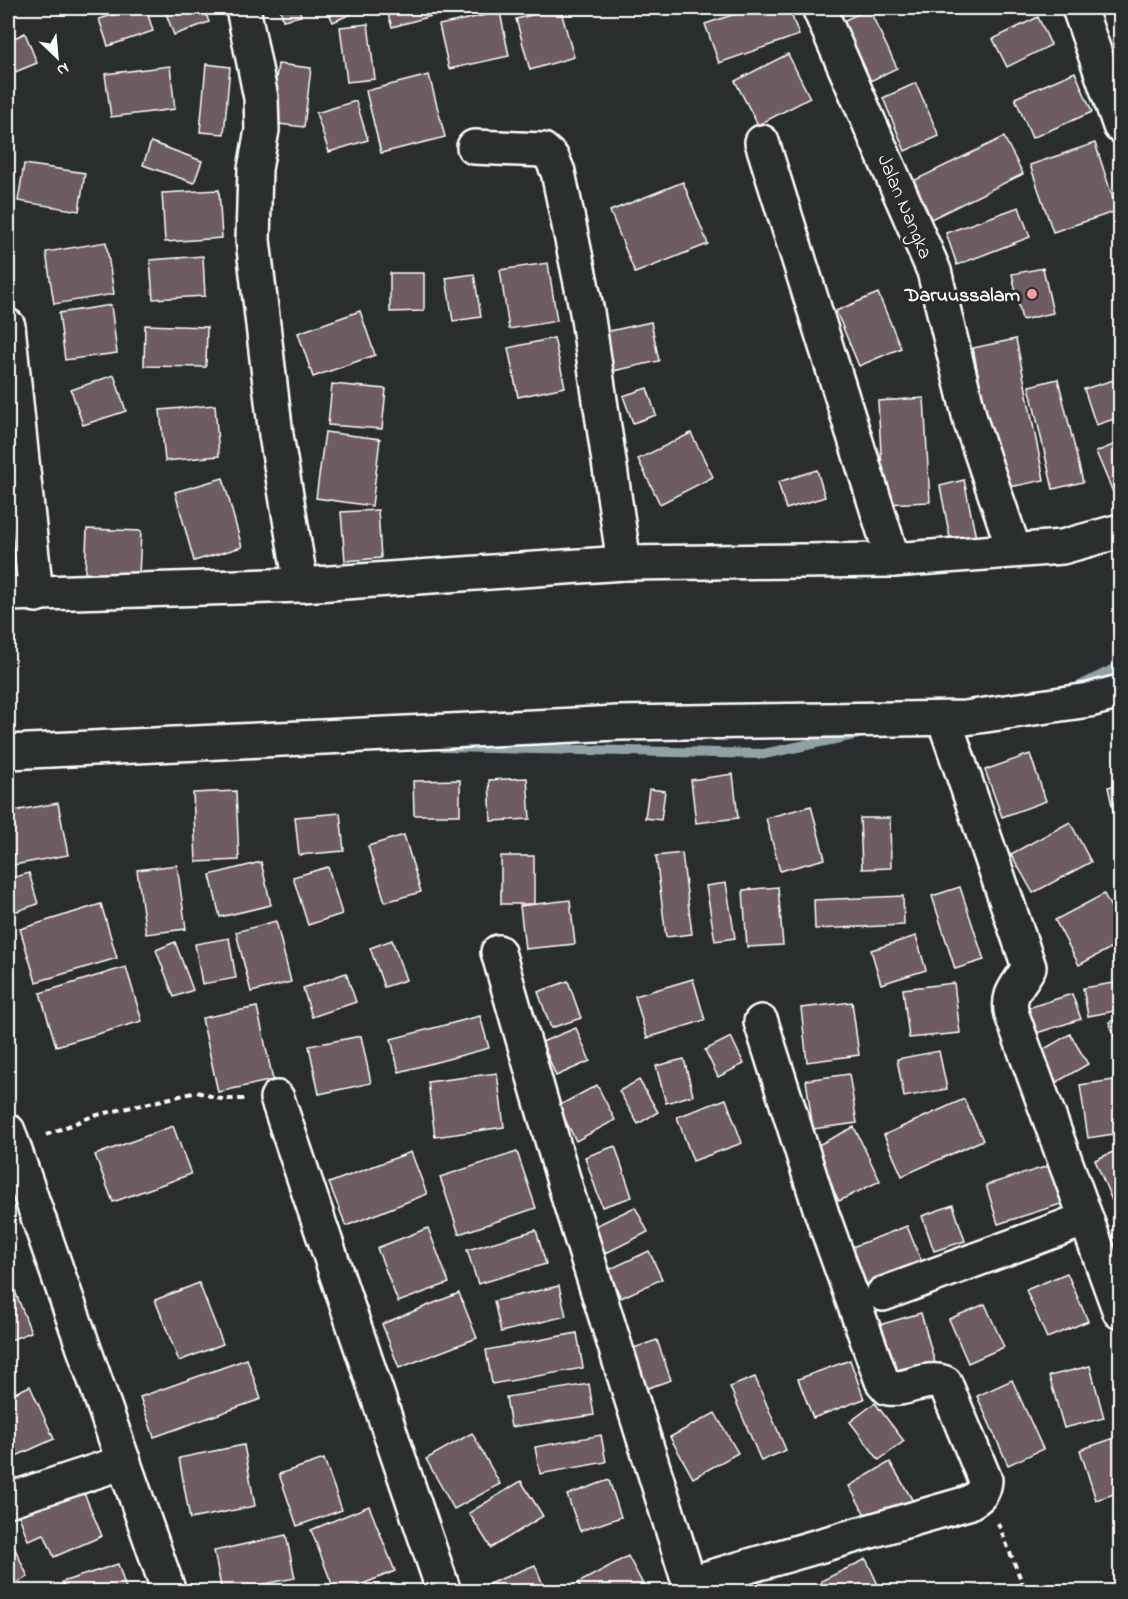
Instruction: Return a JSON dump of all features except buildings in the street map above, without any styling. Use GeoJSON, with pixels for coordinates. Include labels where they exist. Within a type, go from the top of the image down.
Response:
{"type":"FeatureCollection","features":[{"type":"Feature","properties":{"kind":"street"},"geometry":{"type":"LineString","coordinates":[[243,8],[261,98],[262,130],[255,169],[253,240],[276,435],[300,585]]}},
{"type":"Feature","properties":{"kind":"street","name":"Jalan Nangka"},"geometry":{"type":"LineString","coordinates":[[819,8],[934,271],[971,423],[1014,550]]}},
{"type":"Feature","properties":{"kind":"street"},"geometry":{"type":"LineString","coordinates":[[1079,8],[1120,126]]}},
{"type":"Feature","properties":{"kind":"street"},"geometry":{"type":"LineString","coordinates":[[762,142],[893,560]]}},
{"type":"Feature","properties":{"kind":"street"},"geometry":{"type":"LineString","coordinates":[[474,147],[543,150],[552,158],[558,172],[587,312],[624,562]]}},
{"type":"Feature","properties":{"kind":"street"},"geometry":{"type":"LineString","coordinates":[[8,326],[22,595],[300,585],[624,562],[893,560],[1062,547],[1120,531]]}},
{"type":"Feature","properties":{"kind":"street"},"geometry":{"type":"LineString","coordinates":[[8,752],[618,723],[944,719],[974,717],[1089,700],[1120,692]]}},
{"type":"Feature","properties":{"kind":"street"},"geometry":{"type":"LineString","coordinates":[[944,719],[1029,967],[1011,994],[1009,1003],[1012,1015],[1120,1312]]}},
{"type":"Feature","properties":{"kind":"street"},"geometry":{"type":"LineString","coordinates":[[498,952],[569,1199],[691,1587],[968,1503],[979,1498],[984,1490],[985,1480],[945,1383],[933,1380],[895,1389],[888,1388],[882,1381],[822,1214],[761,1022]]}},
{"type":"Feature","properties":{"kind":"street"},"geometry":{"type":"LineString","coordinates":[[278,1098],[444,1592]]}},
{"type":"Feature","properties":{"kind":"street"},"geometry":{"type":"LineString","coordinates":[[10,1140],[169,1592]]}},
{"type":"Feature","properties":{"kind":"street"},"geometry":{"type":"LineString","coordinates":[[883,1294],[1086,1220]]}},
{"type":"Feature","properties":{"kind":"street"},"geometry":{"type":"LineString","coordinates":[[8,1500],[124,1462]]}},
{"type":"Feature","properties":{"kind":"path"},"geometry":{"type":"LineString","coordinates":[[10,1140],[93,1116],[196,1092],[221,1099],[278,1098]]}},
{"type":"Feature","properties":{"kind":"path"},"geometry":{"type":"LineString","coordinates":[[984,1490],[1026,1592]]}},
{"type":"Feature","properties":{"kind":"waterway"},"geometry":{"type":"LineString","coordinates":[[1072,690],[1120,666]]}},
{"type":"Feature","properties":{"kind":"waterway"},"geometry":{"type":"LineString","coordinates":[[443,747],[764,754],[863,733]]}},
{"type":"Feature","properties":{"kind":"place","name":"Daruussalam"},"geometry":{"type":"Point","coordinates":[1032,294]}}]}
